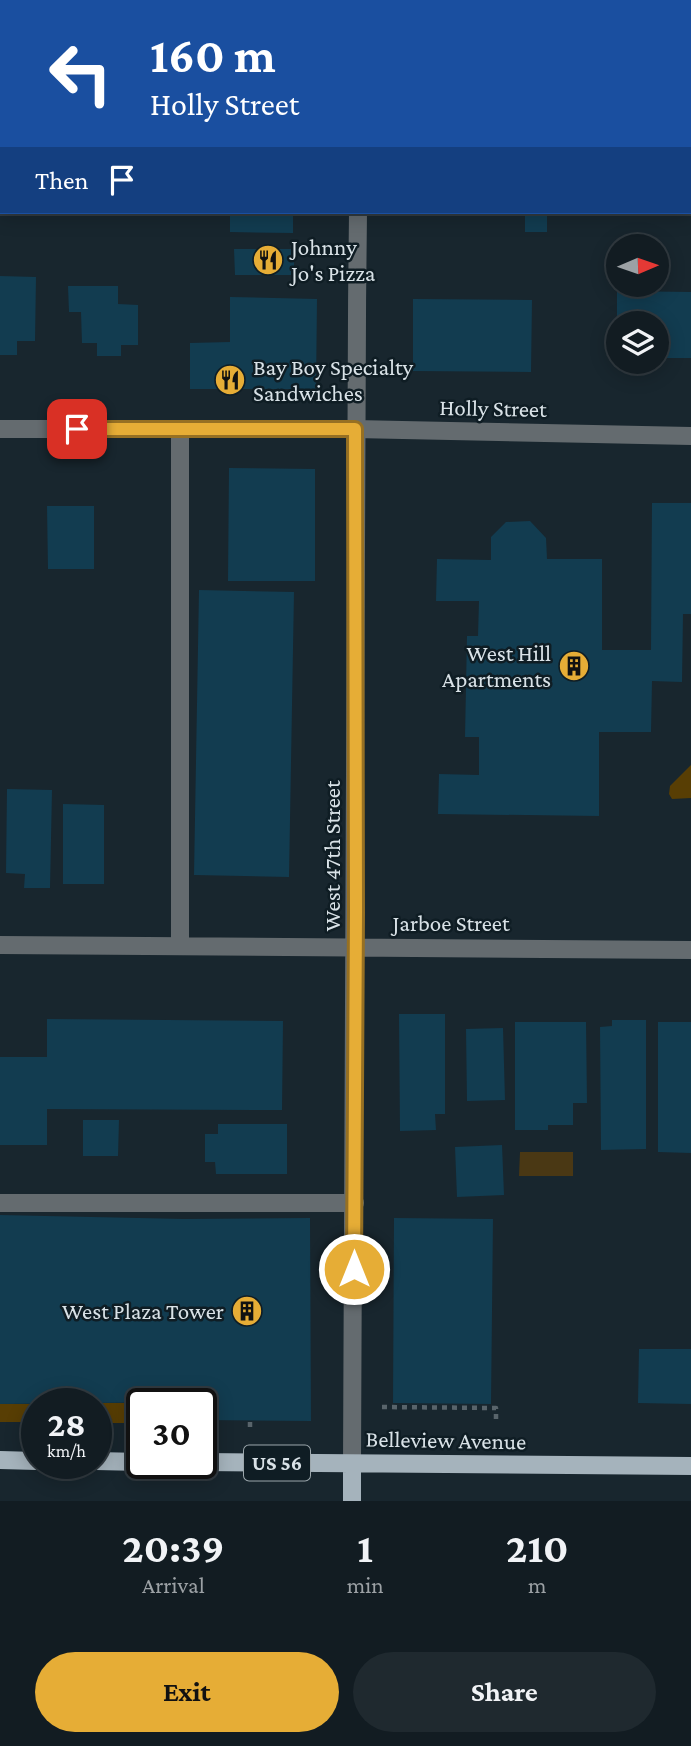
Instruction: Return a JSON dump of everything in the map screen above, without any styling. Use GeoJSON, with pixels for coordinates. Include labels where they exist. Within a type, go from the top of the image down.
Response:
{"type":"FeatureCollection","features":[{"type":"Feature","properties":{"kind":"main road"},"geometry":{"type":"LineString","coordinates":[[0,1460],[21,1461]]}},
{"type":"Feature","properties":{"kind":"main road","name":"Belleview Avenue"},"geometry":{"type":"LineString","coordinates":[[217,1462],[691,1466]]}},
{"type":"Feature","properties":{"kind":"main road","name":"West 47th Street"},"geometry":{"type":"LineString","coordinates":[[352,1464],[352,1501]]}},
{"type":"Feature","properties":{"kind":"street","name":"West 47th Street"},"geometry":{"type":"LineString","coordinates":[[352,1464],[358,214]]}},
{"type":"Feature","properties":{"kind":"street","name":"Holly Street"},"geometry":{"type":"LineString","coordinates":[[0,429],[355,429],[691,436]]}},
{"type":"Feature","properties":{"kind":"street"},"geometry":{"type":"LineString","coordinates":[[180,429],[180,946]]}},
{"type":"Feature","properties":{"kind":"street","name":"Jarboe Street"},"geometry":{"type":"LineString","coordinates":[[0,945],[691,950]]}},
{"type":"Feature","properties":{"kind":"street"},"geometry":{"type":"LineString","coordinates":[[0,1203],[355,1203]]}},
{"type":"Feature","properties":{"kind":"path"},"geometry":{"type":"LineString","coordinates":[[382,1406],[496,1408],[496,1421]]}},
{"type":"Feature","properties":{"kind":"path"},"geometry":{"type":"LineString","coordinates":[[250,1422],[250,1429]]}},
{"type":"Feature","properties":{"kind":"shaded area"},"geometry":{"type":"Polygon","coordinates":[[[691,765],[691,798],[672,799],[669,794],[670,786],[691,765]]]}},
{"type":"Feature","properties":{"kind":"shaded area"},"geometry":{"type":"Polygon","coordinates":[[[520,1152],[573,1152],[573,1176],[519,1176],[520,1152]]]}},
{"type":"Feature","properties":{"kind":"shaded area"},"geometry":{"type":"Polygon","coordinates":[[[112,1403],[126,1403],[126,1423],[112,1423],[112,1403]]]}},
{"type":"Feature","properties":{"kind":"shaded area"},"geometry":{"type":"Polygon","coordinates":[[[0,1404],[21,1404],[21,1422],[0,1422],[0,1404]]]}},
{"type":"Feature","properties":{"kind":"building"},"geometry":{"type":"Polygon","coordinates":[[[230,214],[293,214],[293,233],[230,232],[230,214]]]}},
{"type":"Feature","properties":{"kind":"building"},"geometry":{"type":"Polygon","coordinates":[[[525,214],[547,214],[547,232],[525,232],[525,214]]]}},
{"type":"Feature","properties":{"kind":"building"},"geometry":{"type":"Polygon","coordinates":[[[234,249],[294,249],[294,275],[235,275],[234,249]]]}},
{"type":"Feature","properties":{"kind":"building"},"geometry":{"type":"Polygon","coordinates":[[[0,276],[36,277],[35,341],[17,341],[17,355],[0,355],[0,276]]]}},
{"type":"Feature","properties":{"kind":"building"},"geometry":{"type":"Polygon","coordinates":[[[68,286],[118,286],[118,304],[138,305],[138,345],[121,345],[121,356],[97,356],[97,343],[82,343],[81,312],[69,312],[68,286]]]}},
{"type":"Feature","properties":{"kind":"building"},"geometry":{"type":"Polygon","coordinates":[[[669,292],[691,292],[691,358],[669,358],[669,311],[617,311],[617,298],[668,298],[669,292]]]}},
{"type":"Feature","properties":{"kind":"building"},"geometry":{"type":"Polygon","coordinates":[[[230,297],[317,299],[316,389],[190,389],[190,343],[230,342],[230,297]]]}},
{"type":"Feature","properties":{"kind":"building"},"geometry":{"type":"Polygon","coordinates":[[[413,299],[532,300],[531,372],[413,371],[413,299]]]}},
{"type":"Feature","properties":{"kind":"building"},"geometry":{"type":"Polygon","coordinates":[[[229,468],[315,469],[315,581],[228,581],[229,468]]]}},
{"type":"Feature","properties":{"kind":"building","name":"West Hill Apartments"},"geometry":{"type":"Polygon","coordinates":[[[652,503],[691,503],[691,614],[683,614],[682,682],[652,681],[651,732],[599,732],[599,816],[438,814],[439,774],[479,775],[479,737],[465,737],[467,636],[478,636],[479,601],[436,601],[437,559],[491,560],[491,537],[506,522],[530,521],[546,538],[547,559],[602,559],[602,650],[651,650],[652,503]]]}},
{"type":"Feature","properties":{"kind":"building"},"geometry":{"type":"Polygon","coordinates":[[[47,506],[94,506],[94,569],[48,569],[47,506]]]}},
{"type":"Feature","properties":{"kind":"building"},"geometry":{"type":"Polygon","coordinates":[[[199,590],[294,592],[289,877],[194,875],[199,590]]]}},
{"type":"Feature","properties":{"kind":"building"},"geometry":{"type":"Polygon","coordinates":[[[7,789],[52,790],[50,888],[24,888],[25,874],[6,873],[7,789]]]}},
{"type":"Feature","properties":{"kind":"building"},"geometry":{"type":"Polygon","coordinates":[[[63,804],[104,805],[104,884],[63,884],[63,804]]]}},
{"type":"Feature","properties":{"kind":"building"},"geometry":{"type":"Polygon","coordinates":[[[399,1014],[445,1014],[445,1114],[435,1114],[436,1130],[400,1131],[399,1014]]]}},
{"type":"Feature","properties":{"kind":"building"},"geometry":{"type":"Polygon","coordinates":[[[47,1019],[283,1021],[282,1110],[47,1109],[47,1145],[0,1145],[0,1057],[47,1057],[47,1019]]]}},
{"type":"Feature","properties":{"kind":"building"},"geometry":{"type":"Polygon","coordinates":[[[612,1020],[646,1020],[646,1149],[601,1150],[600,1027],[612,1026],[612,1020]]]}},
{"type":"Feature","properties":{"kind":"building"},"geometry":{"type":"Polygon","coordinates":[[[515,1022],[586,1022],[587,1103],[573,1103],[573,1125],[548,1125],[548,1130],[515,1130],[515,1022]]]}},
{"type":"Feature","properties":{"kind":"building"},"geometry":{"type":"Polygon","coordinates":[[[658,1022],[691,1022],[691,1153],[658,1152],[658,1022]]]}},
{"type":"Feature","properties":{"kind":"building"},"geometry":{"type":"Polygon","coordinates":[[[503,1028],[505,1100],[467,1101],[466,1029],[503,1028]]]}},
{"type":"Feature","properties":{"kind":"building"},"geometry":{"type":"Polygon","coordinates":[[[83,1120],[119,1120],[118,1156],[83,1156],[83,1120]]]}},
{"type":"Feature","properties":{"kind":"building"},"geometry":{"type":"Polygon","coordinates":[[[218,1124],[287,1124],[287,1174],[216,1174],[215,1162],[205,1162],[205,1134],[218,1134],[218,1124]]]}},
{"type":"Feature","properties":{"kind":"building"},"geometry":{"type":"Polygon","coordinates":[[[502,1145],[504,1195],[457,1197],[455,1147],[502,1145]]]}},
{"type":"Feature","properties":{"kind":"building"},"geometry":{"type":"Polygon","coordinates":[[[0,1215],[184,1219],[310,1218],[311,1421],[217,1420],[217,1388],[126,1388],[126,1403],[112,1403],[112,1388],[21,1388],[21,1404],[0,1404],[0,1215]]]}},
{"type":"Feature","properties":{"kind":"building"},"geometry":{"type":"Polygon","coordinates":[[[394,1218],[493,1219],[491,1404],[393,1403],[394,1218]]]}},
{"type":"Feature","properties":{"kind":"building"},"geometry":{"type":"Polygon","coordinates":[[[639,1349],[691,1349],[691,1404],[638,1403],[639,1349]]]}},
{"type":"Feature","properties":{"kind":"place","name":"Johnny Jo's Pizza"},"geometry":{"type":"Point","coordinates":[268,260]}},
{"type":"Feature","properties":{"kind":"place","name":"Bay Boy Specialty Sandwiches"},"geometry":{"type":"Point","coordinates":[230,380]}},
{"type":"Feature","properties":{"kind":"place","name":"West Hill Apartments"},"geometry":{"type":"Point","coordinates":[574,666]}},
{"type":"Feature","properties":{"kind":"place","name":"West Plaza Tower"},"geometry":{"type":"Point","coordinates":[247,1311]}},
{"type":"Feature","properties":{"kind":"route"},"geometry":{"type":"LineString","coordinates":[[77,429],[355,429],[354,1269]]}}]}
